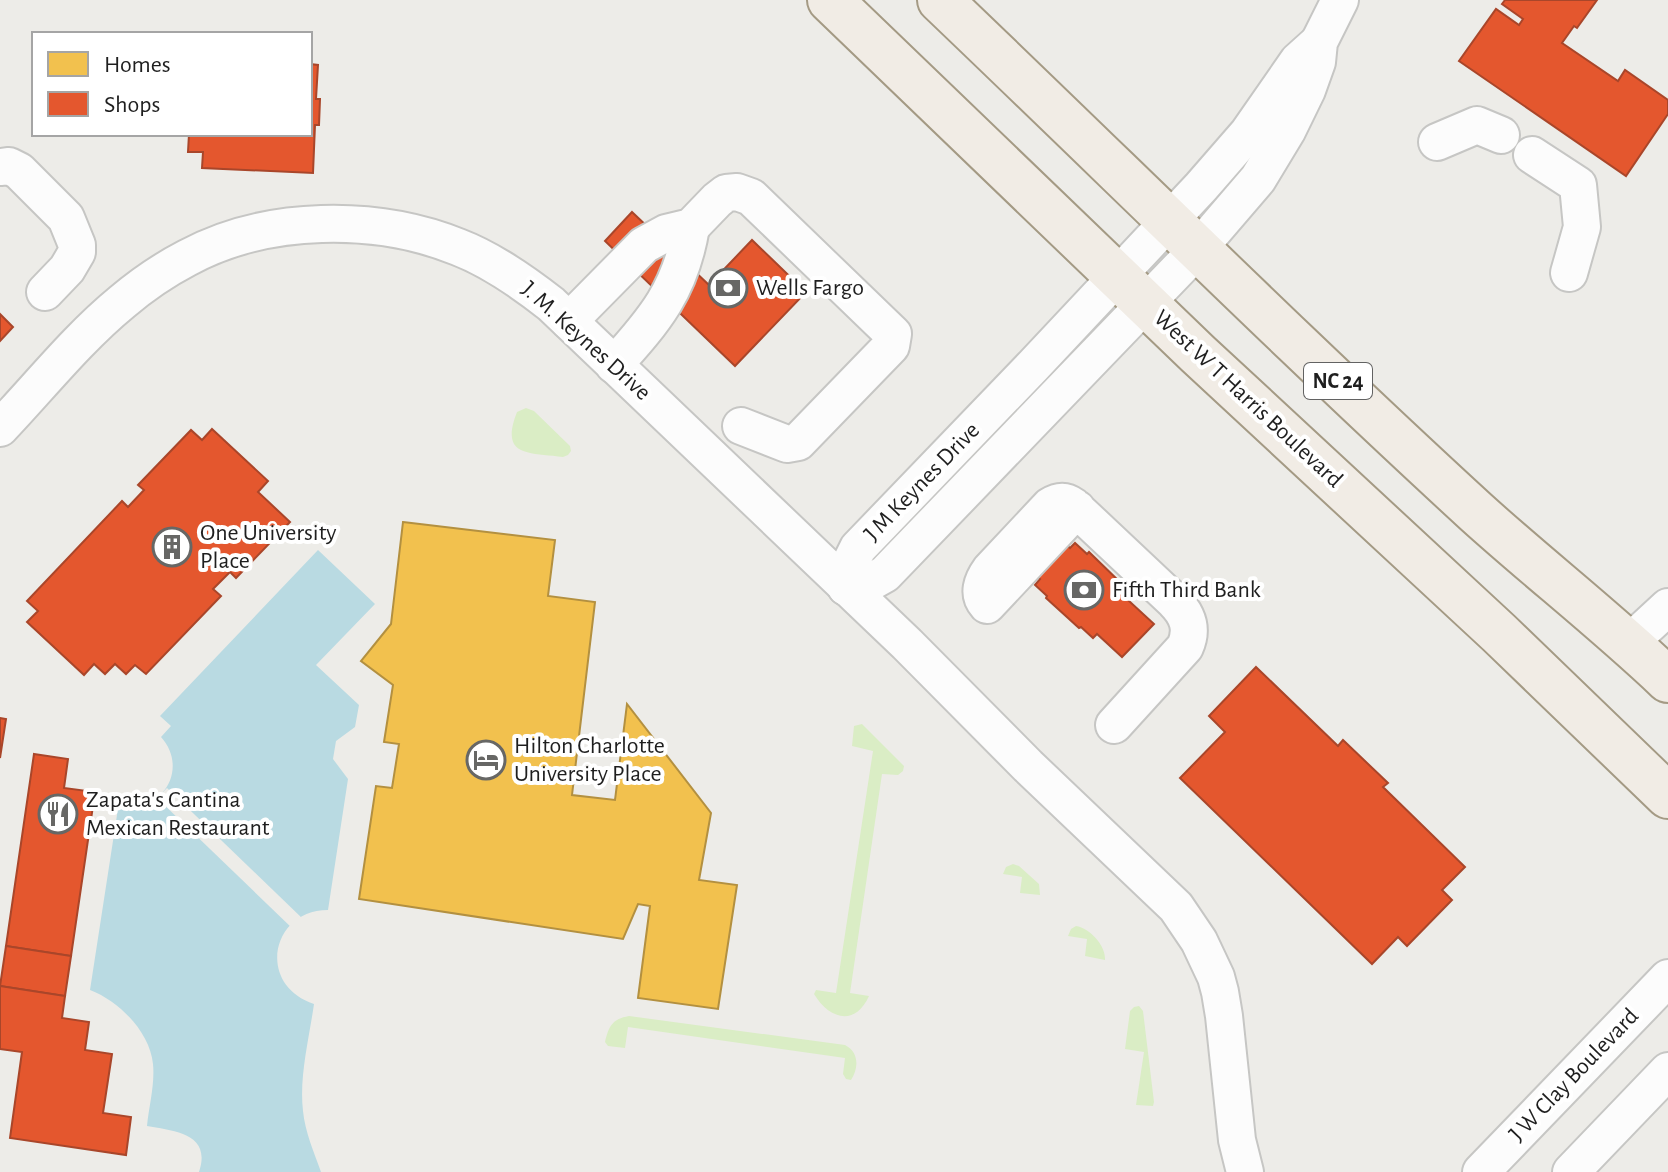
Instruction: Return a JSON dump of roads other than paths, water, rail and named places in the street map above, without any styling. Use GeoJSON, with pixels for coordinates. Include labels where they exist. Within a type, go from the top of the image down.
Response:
{"type":"FeatureCollection","features":[{"type":"Feature","properties":{"kind":"main road","name":"West W T Harris Boulevard"},"geometry":{"type":"LineString","coordinates":[[830,0],[1198,354],[1499,633],[1668,796]]}},
{"type":"Feature","properties":{"kind":"main road","name":"NC 24"},"geometry":{"type":"LineString","coordinates":[[940,0],[1478,513],[1668,680]]}},
{"type":"Feature","properties":{"kind":"street","name":"J M Keynes Drive"},"geometry":{"type":"LineString","coordinates":[[846,587],[849,566],[858,548],[1042,356],[1132,289],[1184,235],[1258,179],[1307,90],[1317,62],[1319,42],[1340,0]]}},
{"type":"Feature","properties":{"kind":"street"},"geometry":{"type":"LineString","coordinates":[[1437,142],[1477,125],[1501,135]]}},
{"type":"Feature","properties":{"kind":"street"},"geometry":{"type":"LineString","coordinates":[[1532,155],[1578,185],[1582,227],[1569,273]]}},
{"type":"Feature","properties":{"kind":"street"},"geometry":{"type":"LineString","coordinates":[[0,167],[9,166],[19,171],[69,222],[78,248],[75,257],[45,292]]}},
{"type":"Feature","properties":{"kind":"street"},"geometry":{"type":"LineString","coordinates":[[0,179],[54,231],[74,239]]}},
{"type":"Feature","properties":{"kind":"street"},"geometry":{"type":"LineString","coordinates":[[569,321],[644,245],[666,233],[691,227],[721,196],[731,192],[745,194],[894,337],[891,346],[798,442],[787,444],[741,426]]}},
{"type":"Feature","properties":{"kind":"street","name":"J. M. Keynes Drive"},"geometry":{"type":"LineString","coordinates":[[0,428],[105,318],[144,285],[189,257],[231,240],[283,227],[375,226],[448,243],[515,277],[551,304],[907,644],[1185,918],[1209,961],[1220,992],[1237,1140],[1245,1172]]}},
{"type":"Feature","properties":{"kind":"street"},"geometry":{"type":"LineString","coordinates":[[614,365],[658,315],[672,290],[686,257],[691,227]]}},
{"type":"Feature","properties":{"kind":"street"},"geometry":{"type":"LineString","coordinates":[[987,605],[981,593],[990,570],[1050,506],[1066,502],[1180,606],[1190,627],[1188,642],[1181,654],[1114,725]]}},
{"type":"Feature","properties":{"kind":"street"},"geometry":{"type":"LineString","coordinates":[[1629,643],[1668,607]]}},
{"type":"Feature","properties":{"kind":"street","name":"J W Clay Boulevard"},"geometry":{"type":"LineString","coordinates":[[1481,1172],[1668,978]]}},
{"type":"Feature","properties":{"kind":"street"},"geometry":{"type":"LineString","coordinates":[[1571,1172],[1668,1071]]}},
{"type":"Feature","properties":{"kind":"water"},"geometry":{"type":"Polygon","coordinates":[[[318,550],[375,604],[316,665],[359,705],[355,727],[336,741],[333,759],[348,779],[328,910],[309,913],[294,922],[283,935],[278,950],[278,966],[284,981],[296,995],[314,1004],[303,1071],[302,1098],[306,1127],[321,1172],[199,1172],[202,1159],[195,1142],[179,1132],[147,1126],[153,1064],[146,1040],[122,1010],[90,990],[119,802],[134,805],[147,803],[167,787],[173,763],[161,737],[171,726],[160,716],[318,550]]]}},
{"type":"Feature","properties":{"kind":"place","name":"Wells Fargo"},"geometry":{"type":"Point","coordinates":[728,288]}},
{"type":"Feature","properties":{"kind":"place","name":"One University Place"},"geometry":{"type":"Point","coordinates":[172,547]}},
{"type":"Feature","properties":{"kind":"place","name":"Fifth Third Bank"},"geometry":{"type":"Point","coordinates":[1084,590]}},
{"type":"Feature","properties":{"kind":"place","name":"Hilton Charlotte University Place"},"geometry":{"type":"Point","coordinates":[486,760]}},
{"type":"Feature","properties":{"kind":"place","name":"Zapata's Cantina Mexican Restaurant"},"geometry":{"type":"Point","coordinates":[58,814]}}]}
